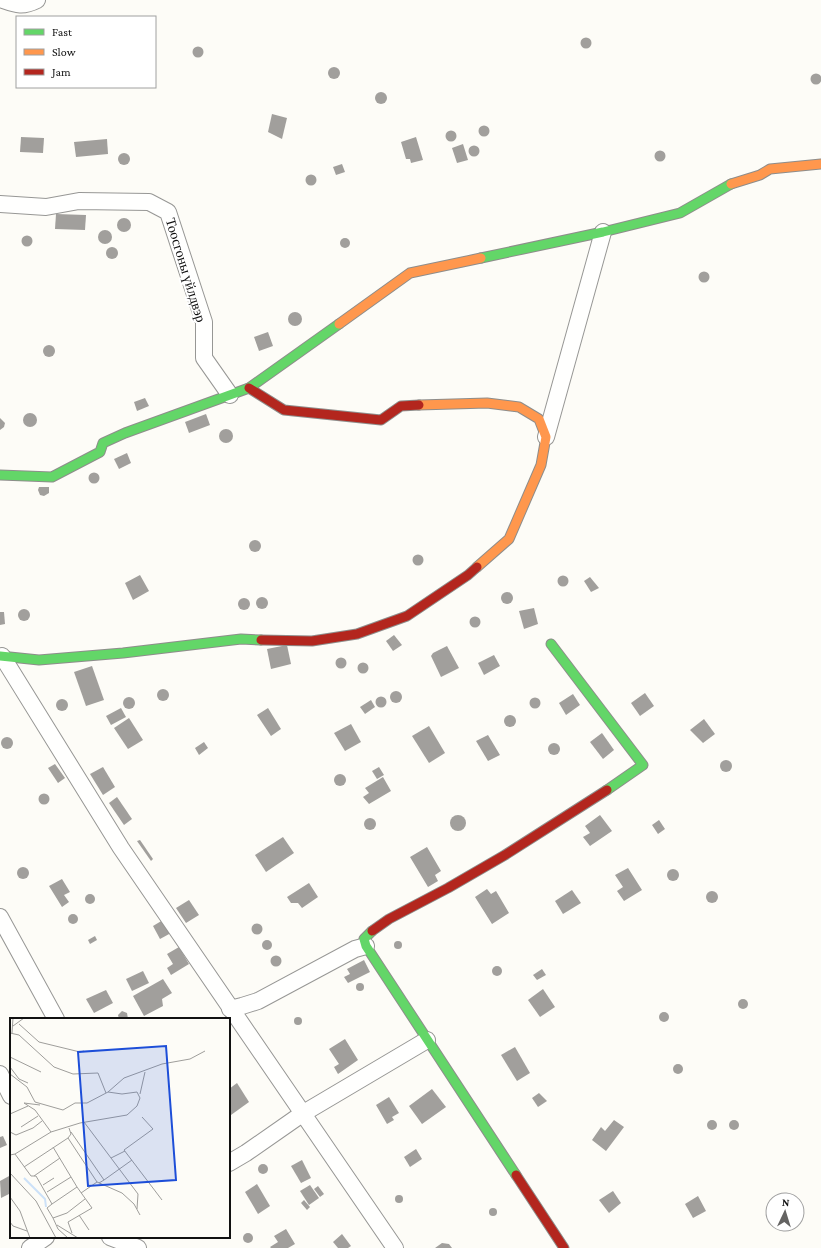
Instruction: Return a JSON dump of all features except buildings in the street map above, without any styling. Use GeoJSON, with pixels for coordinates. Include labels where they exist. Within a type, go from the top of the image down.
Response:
{"type":"FeatureCollection","features":[{"type":"Feature","properties":{"kind":"street"},"geometry":{"type":"LineString","coordinates":[[3,0],[18,6],[30,4],[37,0]]}},
{"type":"Feature","properties":{"kind":"street"},"geometry":{"type":"LineString","coordinates":[[0,475],[52,477],[100,452],[103,444],[125,433],[249,388],[410,273],[603,232],[680,213],[734,183],[760,175],[770,169],[821,164]]}},
{"type":"Feature","properties":{"kind":"street","name":"Тоосгоны үйлдвэр"},"geometry":{"type":"LineString","coordinates":[[0,204],[46,207],[79,201],[149,202],[168,212],[204,322],[204,358],[230,395]]}},
{"type":"Feature","properties":{"kind":"street"},"geometry":{"type":"LineString","coordinates":[[1,656],[39,660],[123,653],[241,639],[312,641],[357,634],[407,616],[468,575],[509,539],[541,464],[546,438],[603,232]]}},
{"type":"Feature","properties":{"kind":"street"},"geometry":{"type":"LineString","coordinates":[[249,388],[284,410],[381,420],[401,406],[487,403],[519,407],[539,418],[546,438]]}},
{"type":"Feature","properties":{"kind":"street"},"geometry":{"type":"LineString","coordinates":[[551,644],[643,765],[585,806],[462,881],[384,922],[367,933],[364,939],[366,946],[564,1248]]}},
{"type":"Feature","properties":{"kind":"street"},"geometry":{"type":"LineString","coordinates":[[1,656],[121,848],[395,1248]]}},
{"type":"Feature","properties":{"kind":"street"},"geometry":{"type":"LineString","coordinates":[[0,917],[55,1018]]}},
{"type":"Feature","properties":{"kind":"street"},"geometry":{"type":"LineString","coordinates":[[230,1009],[258,1001],[355,949],[366,946]]}},
{"type":"Feature","properties":{"kind":"street"},"geometry":{"type":"LineString","coordinates":[[230,1162],[302,1114],[427,1040]]}},
{"type":"Feature","properties":{"kind":"street"},"geometry":{"type":"LineString","coordinates":[[0,1074],[10,1094]]}},
{"type":"Feature","properties":{"kind":"street"},"geometry":{"type":"LineString","coordinates":[[30,1248],[45,1238]]}},
{"type":"Feature","properties":{"kind":"street"},"geometry":{"type":"LineString","coordinates":[[113,1238],[138,1248]]}},
{"type":"Feature","properties":{"kind":"traffic: fast"},"geometry":{"type":"LineString","coordinates":[[481,258],[603,232],[680,213],[731,184]]}},
{"type":"Feature","properties":{"kind":"traffic: fast"},"geometry":{"type":"LineString","coordinates":[[0,475],[52,477],[100,452],[103,443],[125,433],[249,388],[339,324]]}},
{"type":"Feature","properties":{"kind":"traffic: fast"},"geometry":{"type":"LineString","coordinates":[[0,656],[39,660],[123,653],[241,639],[261,640]]}},
{"type":"Feature","properties":{"kind":"traffic: fast"},"geometry":{"type":"LineString","coordinates":[[551,644],[643,765],[607,790]]}},
{"type":"Feature","properties":{"kind":"traffic: fast"},"geometry":{"type":"LineString","coordinates":[[372,931],[364,939],[366,946],[516,1175]]}},
{"type":"Feature","properties":{"kind":"traffic: slow"},"geometry":{"type":"LineString","coordinates":[[731,184],[760,175],[770,169],[821,164]]}},
{"type":"Feature","properties":{"kind":"traffic: slow"},"geometry":{"type":"LineString","coordinates":[[339,324],[410,273],[481,258]]}},
{"type":"Feature","properties":{"kind":"traffic: slow"},"geometry":{"type":"LineString","coordinates":[[419,405],[487,403],[519,407],[539,419],[546,437],[541,465],[509,539],[477,567]]}},
{"type":"Feature","properties":{"kind":"traffic: jam"},"geometry":{"type":"LineString","coordinates":[[249,388],[284,410],[381,420],[401,406],[419,405]]}},
{"type":"Feature","properties":{"kind":"traffic: jam"},"geometry":{"type":"LineString","coordinates":[[261,640],[312,641],[357,634],[407,616],[468,575],[477,567]]}},
{"type":"Feature","properties":{"kind":"traffic: jam"},"geometry":{"type":"LineString","coordinates":[[372,931],[389,919],[448,888],[505,855],[607,790]]}},
{"type":"Feature","properties":{"kind":"traffic: jam"},"geometry":{"type":"LineString","coordinates":[[516,1175],[564,1248]]}}]}
